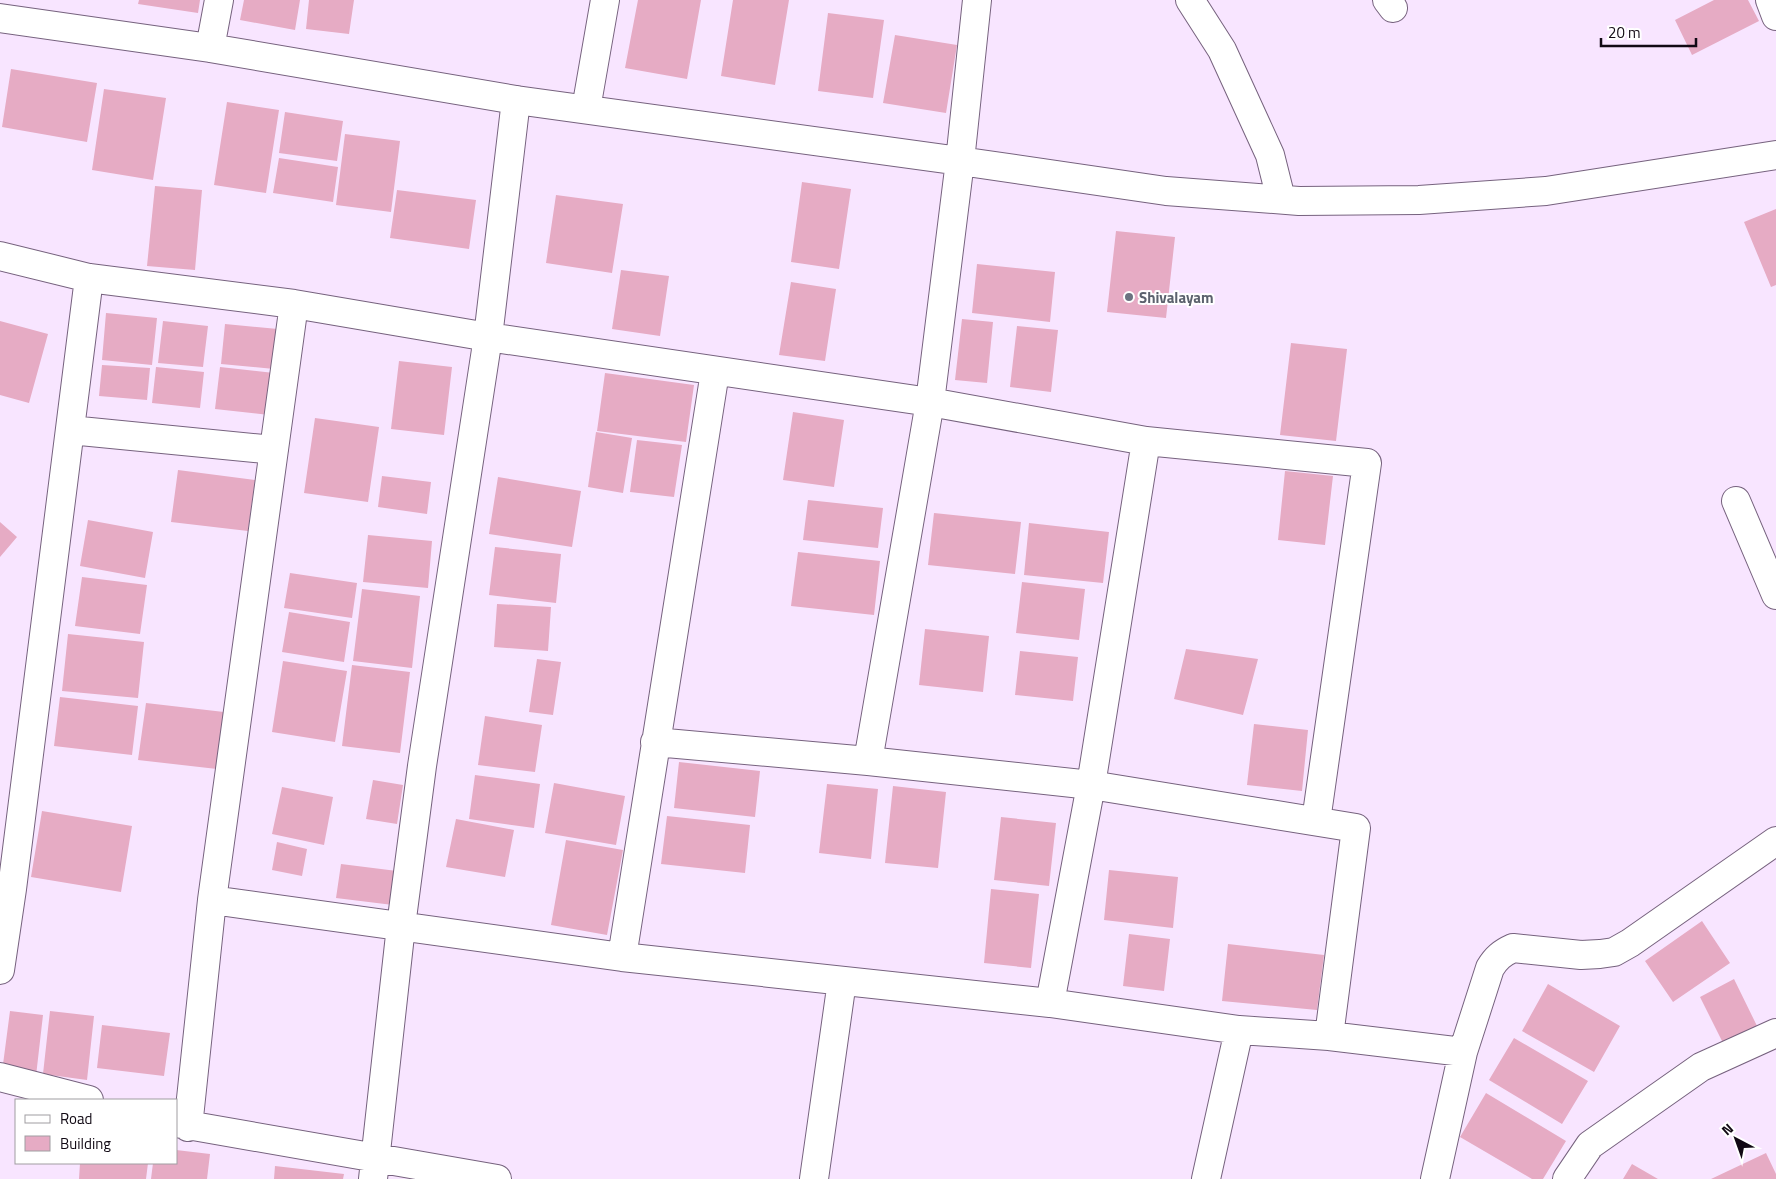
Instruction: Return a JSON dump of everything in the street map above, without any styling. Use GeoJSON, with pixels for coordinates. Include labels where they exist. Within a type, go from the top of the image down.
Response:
{"type":"FeatureCollection","features":[{"type":"Feature","properties":{"kind":"street"},"geometry":{"type":"LineString","coordinates":[[210,48],[219,0]]}},
{"type":"Feature","properties":{"kind":"street"},"geometry":{"type":"LineString","coordinates":[[586,109],[605,0]]}},
{"type":"Feature","properties":{"kind":"street"},"geometry":{"type":"LineString","coordinates":[[868,761],[930,402],[960,161],[976,0]]}},
{"type":"Feature","properties":{"kind":"street"},"geometry":{"type":"LineString","coordinates":[[1190,0],[1222,50],[1270,155],[1281,199]]}},
{"type":"Feature","properties":{"kind":"street"},"geometry":{"type":"LineString","coordinates":[[1770,0],[1776,16]]}},
{"type":"Feature","properties":{"kind":"street"},"geometry":{"type":"LineString","coordinates":[[0,18],[210,48],[516,100],[1166,191],[1300,201],[1419,200],[1546,191],[1776,155]]}},
{"type":"Feature","properties":{"kind":"street"},"geometry":{"type":"LineString","coordinates":[[374,1168],[422,766],[488,337],[516,100]]}},
{"type":"Feature","properties":{"kind":"street"},"geometry":{"type":"LineString","coordinates":[[0,256],[89,278],[294,304],[488,337],[715,372],[930,402],[1146,441],[1367,463],[1316,821]]}},
{"type":"Feature","properties":{"kind":"street"},"geometry":{"type":"LineString","coordinates":[[0,970],[6,888],[70,430],[89,278]]}},
{"type":"Feature","properties":{"kind":"street"},"geometry":{"type":"LineString","coordinates":[[294,304],[182,1125],[374,1168],[497,1179]]}},
{"type":"Feature","properties":{"kind":"street"},"geometry":{"type":"LineString","coordinates":[[622,957],[715,372]]}},
{"type":"Feature","properties":{"kind":"street"},"geometry":{"type":"LineString","coordinates":[[70,430],[274,450]]}},
{"type":"Feature","properties":{"kind":"street"},"geometry":{"type":"LineString","coordinates":[[1050,1003],[1091,785],[1146,441]]}},
{"type":"Feature","properties":{"kind":"street"},"geometry":{"type":"LineString","coordinates":[[1736,501],[1776,595]]}},
{"type":"Feature","properties":{"kind":"street"},"geometry":{"type":"LineString","coordinates":[[655,742],[868,761],[1091,785],[1356,828],[1329,1036]]}},
{"type":"Feature","properties":{"kind":"street"},"geometry":{"type":"LineString","coordinates":[[1435,1179],[1463,1052],[1490,968],[1496,958],[1513,948],[1581,955],[1614,952],[1776,840]]}},
{"type":"Feature","properties":{"kind":"street"},"geometry":{"type":"LineString","coordinates":[[212,900],[622,957],[1050,1003],[1239,1030],[1329,1036],[1463,1052]]}},
{"type":"Feature","properties":{"kind":"street"},"geometry":{"type":"LineString","coordinates":[[814,1179],[842,981]]}},
{"type":"Feature","properties":{"kind":"street"},"geometry":{"type":"LineString","coordinates":[[1206,1179],[1239,1030]]}},
{"type":"Feature","properties":{"kind":"street"},"geometry":{"type":"LineString","coordinates":[[1567,1179],[1590,1145],[1701,1067],[1776,1033]]}},
{"type":"Feature","properties":{"kind":"street"},"geometry":{"type":"LineString","coordinates":[[0,1077],[85,1099]]}},
{"type":"Feature","properties":{"kind":"building"},"geometry":{"type":"Polygon","coordinates":[[[139,0],[200,0],[198,13],[138,4],[139,0]]]}},
{"type":"Feature","properties":{"kind":"building"},"geometry":{"type":"Polygon","coordinates":[[[244,0],[300,0],[295,30],[240,20],[244,0]]]}},
{"type":"Feature","properties":{"kind":"building"},"geometry":{"type":"Polygon","coordinates":[[[309,0],[354,0],[349,34],[306,29],[309,0]]]}},
{"type":"Feature","properties":{"kind":"building"},"geometry":{"type":"Polygon","coordinates":[[[638,0],[701,0],[687,79],[625,68],[638,0]]]}},
{"type":"Feature","properties":{"kind":"building"},"geometry":{"type":"Polygon","coordinates":[[[733,0],[789,0],[775,85],[721,76],[733,0]]]}},
{"type":"Feature","properties":{"kind":"building"},"geometry":{"type":"Polygon","coordinates":[[[1714,0],[1748,0],[1759,21],[1692,55],[1675,20],[1714,0]]]}},
{"type":"Feature","properties":{"kind":"building"},"geometry":{"type":"Polygon","coordinates":[[[828,13],[884,20],[873,98],[818,91],[828,13]]]}},
{"type":"Feature","properties":{"kind":"building"},"geometry":{"type":"Polygon","coordinates":[[[895,35],[957,45],[946,113],[883,103],[895,35]]]}},
{"type":"Feature","properties":{"kind":"building"},"geometry":{"type":"Polygon","coordinates":[[[11,69],[97,83],[87,142],[2,127],[11,69]]]}},
{"type":"Feature","properties":{"kind":"building"},"geometry":{"type":"Polygon","coordinates":[[[104,89],[166,98],[153,180],[92,170],[104,89]]]}},
{"type":"Feature","properties":{"kind":"building"},"geometry":{"type":"Polygon","coordinates":[[[227,102],[279,110],[266,193],[214,185],[227,102]]]}},
{"type":"Feature","properties":{"kind":"building"},"geometry":{"type":"Polygon","coordinates":[[[285,112],[343,121],[337,161],[279,153],[285,112]]]}},
{"type":"Feature","properties":{"kind":"building"},"geometry":{"type":"Polygon","coordinates":[[[345,134],[400,141],[391,212],[336,205],[345,134]]]}},
{"type":"Feature","properties":{"kind":"building"},"geometry":{"type":"Polygon","coordinates":[[[279,158],[338,167],[333,202],[273,193],[279,158]]]}},
{"type":"Feature","properties":{"kind":"building"},"geometry":{"type":"Polygon","coordinates":[[[802,182],[851,189],[839,269],[791,262],[802,182]]]}},
{"type":"Feature","properties":{"kind":"building"},"geometry":{"type":"Polygon","coordinates":[[[155,186],[202,190],[195,270],[147,266],[155,186]]]}},
{"type":"Feature","properties":{"kind":"building"},"geometry":{"type":"Polygon","coordinates":[[[397,190],[476,200],[469,249],[390,238],[397,190]]]}},
{"type":"Feature","properties":{"kind":"building"},"geometry":{"type":"Polygon","coordinates":[[[556,195],[623,204],[612,273],[546,263],[556,195]]]}},
{"type":"Feature","properties":{"kind":"building"},"geometry":{"type":"Polygon","coordinates":[[[1776,209],[1776,285],[1771,287],[1744,222],[1776,209]]]}},
{"type":"Feature","properties":{"kind":"building"},"geometry":{"type":"Polygon","coordinates":[[[1116,231],[1175,237],[1166,318],[1107,312],[1116,231]]]}},
{"type":"Feature","properties":{"kind":"building"},"geometry":{"type":"Polygon","coordinates":[[[977,264],[1055,272],[1050,322],[972,313],[977,264]]]}},
{"type":"Feature","properties":{"kind":"building"},"geometry":{"type":"Polygon","coordinates":[[[621,270],[669,276],[660,336],[612,329],[621,270]]]}},
{"type":"Feature","properties":{"kind":"building"},"geometry":{"type":"Polygon","coordinates":[[[791,282],[836,289],[825,361],[779,355],[791,282]]]}},
{"type":"Feature","properties":{"kind":"building"},"geometry":{"type":"Polygon","coordinates":[[[106,313],[157,318],[152,365],[102,360],[106,313]]]}},
{"type":"Feature","properties":{"kind":"building"},"geometry":{"type":"Polygon","coordinates":[[[962,319],[993,322],[987,383],[955,380],[962,319]]]}},
{"type":"Feature","properties":{"kind":"building"},"geometry":{"type":"Polygon","coordinates":[[[0,321],[48,334],[29,403],[0,395],[0,321]]]}},
{"type":"Feature","properties":{"kind":"building"},"geometry":{"type":"Polygon","coordinates":[[[163,321],[208,326],[203,367],[158,363],[163,321]]]}},
{"type":"Feature","properties":{"kind":"building"},"geometry":{"type":"Polygon","coordinates":[[[225,324],[278,329],[274,369],[221,364],[225,324]]]}},
{"type":"Feature","properties":{"kind":"building"},"geometry":{"type":"Polygon","coordinates":[[[1017,326],[1058,330],[1051,392],[1010,387],[1017,326]]]}},
{"type":"Feature","properties":{"kind":"building"},"geometry":{"type":"Polygon","coordinates":[[[1291,343],[1347,349],[1336,441],[1280,435],[1291,343]]]}},
{"type":"Feature","properties":{"kind":"building"},"geometry":{"type":"Polygon","coordinates":[[[399,361],[452,367],[444,435],[391,429],[399,361]]]}},
{"type":"Feature","properties":{"kind":"building"},"geometry":{"type":"Polygon","coordinates":[[[102,365],[150,368],[147,400],[99,396],[102,365]]]}},
{"type":"Feature","properties":{"kind":"building"},"geometry":{"type":"Polygon","coordinates":[[[156,367],[204,372],[200,408],[152,403],[156,367]]]}},
{"type":"Feature","properties":{"kind":"building"},"geometry":{"type":"Polygon","coordinates":[[[220,367],[274,373],[269,415],[215,409],[220,367]]]}},
{"type":"Feature","properties":{"kind":"building"},"geometry":{"type":"Polygon","coordinates":[[[605,373],[694,385],[686,442],[597,431],[605,373]]]}},
{"type":"Feature","properties":{"kind":"building"},"geometry":{"type":"Polygon","coordinates":[[[793,412],[844,420],[834,487],[783,480],[793,412]]]}},
{"type":"Feature","properties":{"kind":"building"},"geometry":{"type":"Polygon","coordinates":[[[315,418],[379,427],[368,502],[304,493],[315,418]]]}},
{"type":"Feature","properties":{"kind":"building"},"geometry":{"type":"Polygon","coordinates":[[[596,432],[632,438],[623,493],[588,487],[596,432]]]}},
{"type":"Feature","properties":{"kind":"building"},"geometry":{"type":"Polygon","coordinates":[[[637,440],[682,445],[674,497],[630,492],[637,440]]]}},
{"type":"Feature","properties":{"kind":"building"},"geometry":{"type":"Polygon","coordinates":[[[178,470],[255,480],[248,531],[171,522],[178,470]]]}},
{"type":"Feature","properties":{"kind":"building"},"geometry":{"type":"Polygon","coordinates":[[[1285,471],[1333,476],[1325,545],[1278,540],[1285,471]]]}},
{"type":"Feature","properties":{"kind":"building"},"geometry":{"type":"Polygon","coordinates":[[[382,476],[431,482],[427,514],[378,507],[382,476]]]}},
{"type":"Feature","properties":{"kind":"building"},"geometry":{"type":"Polygon","coordinates":[[[498,477],[581,491],[572,547],[489,534],[498,477]]]}},
{"type":"Feature","properties":{"kind":"building"},"geometry":{"type":"Polygon","coordinates":[[[808,500],[883,508],[878,548],[803,540],[808,500]]]}},
{"type":"Feature","properties":{"kind":"building"},"geometry":{"type":"Polygon","coordinates":[[[934,513],[1021,522],[1015,574],[928,565],[934,513]]]}},
{"type":"Feature","properties":{"kind":"building"},"geometry":{"type":"Polygon","coordinates":[[[88,520],[153,532],[145,578],[80,566],[88,520]]]}},
{"type":"Feature","properties":{"kind":"building"},"geometry":{"type":"Polygon","coordinates":[[[0,522],[17,537],[0,557],[0,522]]]}},
{"type":"Feature","properties":{"kind":"building"},"geometry":{"type":"Polygon","coordinates":[[[1029,523],[1109,532],[1103,583],[1024,575],[1029,523]]]}},
{"type":"Feature","properties":{"kind":"building"},"geometry":{"type":"Polygon","coordinates":[[[368,535],[432,541],[428,588],[363,582],[368,535]]]}},
{"type":"Feature","properties":{"kind":"building"},"geometry":{"type":"Polygon","coordinates":[[[495,547],[561,554],[556,603],[489,595],[495,547]]]}},
{"type":"Feature","properties":{"kind":"building"},"geometry":{"type":"Polygon","coordinates":[[[798,552],[880,561],[874,615],[791,606],[798,552]]]}},
{"type":"Feature","properties":{"kind":"building"},"geometry":{"type":"Polygon","coordinates":[[[290,573],[357,583],[352,618],[284,608],[290,573]]]}},
{"type":"Feature","properties":{"kind":"building"},"geometry":{"type":"Polygon","coordinates":[[[82,577],[147,585],[140,634],[75,626],[82,577]]]}},
{"type":"Feature","properties":{"kind":"building"},"geometry":{"type":"Polygon","coordinates":[[[1022,582],[1085,589],[1079,640],[1016,633],[1022,582]]]}},
{"type":"Feature","properties":{"kind":"building"},"geometry":{"type":"Polygon","coordinates":[[[362,589],[420,596],[412,668],[353,661],[362,589]]]}},
{"type":"Feature","properties":{"kind":"building"},"geometry":{"type":"Polygon","coordinates":[[[497,604],[551,607],[548,651],[494,647],[497,604]]]}},
{"type":"Feature","properties":{"kind":"building"},"geometry":{"type":"Polygon","coordinates":[[[289,612],[350,622],[344,662],[282,652],[289,612]]]}},
{"type":"Feature","properties":{"kind":"building"},"geometry":{"type":"Polygon","coordinates":[[[925,629],[989,636],[983,692],[919,685],[925,629]]]}},
{"type":"Feature","properties":{"kind":"building"},"geometry":{"type":"Polygon","coordinates":[[[68,634],[144,642],[138,698],[62,691],[68,634]]]}},
{"type":"Feature","properties":{"kind":"building"},"geometry":{"type":"Polygon","coordinates":[[[1186,649],[1258,659],[1243,715],[1174,699],[1186,649]]]}},
{"type":"Feature","properties":{"kind":"building"},"geometry":{"type":"Polygon","coordinates":[[[1020,651],[1078,657],[1073,701],[1015,695],[1020,651]]]}},
{"type":"Feature","properties":{"kind":"building"},"geometry":{"type":"Polygon","coordinates":[[[537,659],[561,662],[553,715],[529,712],[537,659]]]}},
{"type":"Feature","properties":{"kind":"building"},"geometry":{"type":"Polygon","coordinates":[[[283,661],[347,671],[335,742],[272,732],[283,661]]]}},
{"type":"Feature","properties":{"kind":"building"},"geometry":{"type":"Polygon","coordinates":[[[352,665],[410,672],[400,753],[342,746],[352,665]]]}},
{"type":"Feature","properties":{"kind":"building"},"geometry":{"type":"Polygon","coordinates":[[[60,697],[138,706],[132,755],[54,746],[60,697]]]}},
{"type":"Feature","properties":{"kind":"building"},"geometry":{"type":"Polygon","coordinates":[[[146,703],[224,712],[217,769],[138,760],[146,703]]]}},
{"type":"Feature","properties":{"kind":"building"},"geometry":{"type":"Polygon","coordinates":[[[485,716],[542,725],[535,772],[478,765],[485,716]]]}},
{"type":"Feature","properties":{"kind":"building"},"geometry":{"type":"Polygon","coordinates":[[[1254,724],[1308,730],[1302,791],[1247,785],[1254,724]]]}},
{"type":"Feature","properties":{"kind":"building"},"geometry":{"type":"Polygon","coordinates":[[[679,762],[760,771],[755,817],[674,808],[679,762]]]}},
{"type":"Feature","properties":{"kind":"building"},"geometry":{"type":"Polygon","coordinates":[[[475,775],[540,784],[534,828],[469,819],[475,775]]]}},
{"type":"Feature","properties":{"kind":"building"},"geometry":{"type":"Polygon","coordinates":[[[373,780],[403,785],[397,824],[366,819],[373,780]]]}},
{"type":"Feature","properties":{"kind":"building"},"geometry":{"type":"Polygon","coordinates":[[[554,783],[625,796],[616,845],[545,833],[554,783]]]}},
{"type":"Feature","properties":{"kind":"building"},"geometry":{"type":"Polygon","coordinates":[[[827,784],[878,789],[871,859],[819,853],[827,784]]]}},
{"type":"Feature","properties":{"kind":"building"},"geometry":{"type":"Polygon","coordinates":[[[893,786],[946,792],[938,868],[885,863],[893,786]]]}},
{"type":"Feature","properties":{"kind":"building"},"geometry":{"type":"Polygon","coordinates":[[[282,787],[333,797],[324,845],[272,834],[282,787]]]}},
{"type":"Feature","properties":{"kind":"building"},"geometry":{"type":"Polygon","coordinates":[[[42,811],[132,826],[121,892],[31,877],[42,811]]]}},
{"type":"Feature","properties":{"kind":"building"},"geometry":{"type":"Polygon","coordinates":[[[667,816],[750,825],[745,873],[661,864],[667,816]]]}},
{"type":"Feature","properties":{"kind":"building"},"geometry":{"type":"Polygon","coordinates":[[[1001,817],[1056,823],[1049,886],[994,880],[1001,817]]]}},
{"type":"Feature","properties":{"kind":"building"},"geometry":{"type":"Polygon","coordinates":[[[456,819],[514,830],[505,877],[446,867],[456,819]]]}},
{"type":"Feature","properties":{"kind":"building"},"geometry":{"type":"Polygon","coordinates":[[[566,840],[623,850],[607,935],[551,925],[566,840]]]}},
{"type":"Feature","properties":{"kind":"building"},"geometry":{"type":"Polygon","coordinates":[[[277,842],[307,849],[302,876],[272,870],[277,842]]]}},
{"type":"Feature","properties":{"kind":"building"},"geometry":{"type":"Polygon","coordinates":[[[341,864],[397,871],[393,905],[336,898],[341,864]]]}},
{"type":"Feature","properties":{"kind":"building"},"geometry":{"type":"Polygon","coordinates":[[[1109,870],[1178,877],[1173,928],[1104,920],[1109,870]]]}},
{"type":"Feature","properties":{"kind":"building"},"geometry":{"type":"Polygon","coordinates":[[[991,889],[1039,894],[1031,968],[984,963],[991,889]]]}},
{"type":"Feature","properties":{"kind":"building"},"geometry":{"type":"Polygon","coordinates":[[[1702,921],[1730,963],[1673,1002],[1645,961],[1702,921]]]}},
{"type":"Feature","properties":{"kind":"building"},"geometry":{"type":"Polygon","coordinates":[[[1129,934],[1170,939],[1164,991],[1123,986],[1129,934]]]}},
{"type":"Feature","properties":{"kind":"building"},"geometry":{"type":"Polygon","coordinates":[[[1228,944],[1324,955],[1317,1010],[1222,1001],[1228,944]]]}},
{"type":"Feature","properties":{"kind":"building"},"geometry":{"type":"Polygon","coordinates":[[[1734,979],[1758,1028],[1724,1045],[1700,997],[1734,979]]]}},
{"type":"Feature","properties":{"kind":"building"},"geometry":{"type":"Polygon","coordinates":[[[1548,984],[1620,1026],[1594,1072],[1522,1031],[1548,984]]]}},
{"type":"Feature","properties":{"kind":"building"},"geometry":{"type":"Polygon","coordinates":[[[10,1011],[43,1015],[36,1076],[2,1072],[10,1011]]]}},
{"type":"Feature","properties":{"kind":"building"},"geometry":{"type":"Polygon","coordinates":[[[50,1011],[94,1016],[87,1080],[43,1074],[50,1011]]]}},
{"type":"Feature","properties":{"kind":"building"},"geometry":{"type":"Polygon","coordinates":[[[102,1025],[170,1033],[164,1076],[97,1068],[102,1025]]]}},
{"type":"Feature","properties":{"kind":"building"},"geometry":{"type":"Polygon","coordinates":[[[1514,1038],[1588,1081],[1562,1124],[1489,1080],[1514,1038]]]}},
{"type":"Feature","properties":{"kind":"building"},"geometry":{"type":"Polygon","coordinates":[[[1486,1093],[1566,1141],[1543,1179],[1532,1179],[1460,1137],[1486,1093]]]}},
{"type":"Feature","properties":{"kind":"building"},"geometry":{"type":"Polygon","coordinates":[[[178,1150],[210,1154],[207,1179],[151,1179],[153,1164],[178,1164],[178,1150]]]}},
{"type":"Feature","properties":{"kind":"building"},"geometry":{"type":"Polygon","coordinates":[[[1766,1153],[1776,1174],[1776,1179],[1711,1179],[1766,1153]]]}},
{"type":"Feature","properties":{"kind":"building"},"geometry":{"type":"Polygon","coordinates":[[[80,1164],[148,1164],[146,1179],[79,1179],[80,1164]]]}},
{"type":"Feature","properties":{"kind":"building"},"geometry":{"type":"Polygon","coordinates":[[[1632,1164],[1658,1179],[1623,1179],[1632,1164]]]}},
{"type":"Feature","properties":{"kind":"building"},"geometry":{"type":"Polygon","coordinates":[[[275,1166],[344,1174],[343,1179],[274,1179],[275,1166]]]}},
{"type":"Feature","properties":{"kind":"place","name":"Shivalayam"},"geometry":{"type":"Point","coordinates":[1129,297]}}]}
